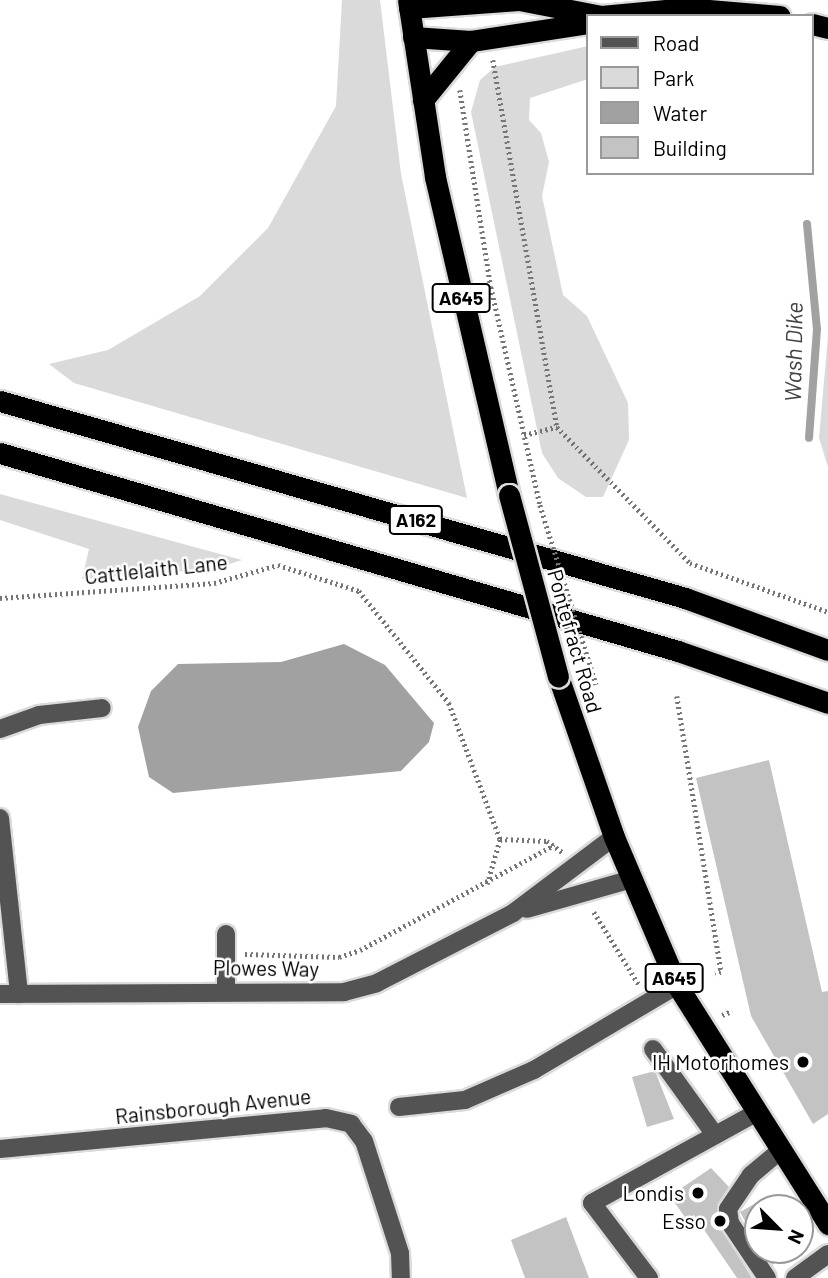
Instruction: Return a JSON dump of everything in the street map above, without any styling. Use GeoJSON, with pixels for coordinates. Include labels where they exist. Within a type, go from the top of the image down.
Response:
{"type":"FeatureCollection","features":[{"type":"Feature","properties":{"kind":"highway"},"geometry":{"type":"LineString","coordinates":[[410,16],[519,0],[591,14]]}},
{"type":"Feature","properties":{"kind":"highway"},"geometry":{"type":"LineString","coordinates":[[622,14],[685,8],[756,14]]}},
{"type":"Feature","properties":{"kind":"highway"},"geometry":{"type":"LineString","coordinates":[[410,16],[478,48]]}},
{"type":"Feature","properties":{"kind":"highway","name":"Pontefract Road"},"geometry":{"type":"LineString","coordinates":[[410,16],[423,100],[473,353],[558,676],[614,837],[677,985],[780,1151],[825,1216]]}},
{"type":"Feature","properties":{"kind":"highway"},"geometry":{"type":"LineString","coordinates":[[423,100],[478,48],[586,23]]}},
{"type":"Feature","properties":{"kind":"highway","name":"A162"},"geometry":{"type":"LineString","coordinates":[[0,401],[685,598],[828,650]]}},
{"type":"Feature","properties":{"kind":"highway","name":"A162"},"geometry":{"type":"LineString","coordinates":[[0,453],[678,651],[828,703]]}},
{"type":"Feature","properties":{"kind":"street"},"geometry":{"type":"LineString","coordinates":[[0,729],[39,715],[102,708]]}},
{"type":"Feature","properties":{"kind":"street"},"geometry":{"type":"LineString","coordinates":[[0,818],[19,994]]}},
{"type":"Feature","properties":{"kind":"street","name":"Plowes Way"},"geometry":{"type":"LineString","coordinates":[[0,994],[226,990],[344,992],[377,983],[513,913],[614,837]]}},
{"type":"Feature","properties":{"kind":"street","name":"Plowes Way"},"geometry":{"type":"LineString","coordinates":[[513,913],[632,879]]}},
{"type":"Feature","properties":{"kind":"street"},"geometry":{"type":"LineString","coordinates":[[226,934],[226,990]]}},
{"type":"Feature","properties":{"kind":"street"},"geometry":{"type":"LineString","coordinates":[[399,1107],[465,1100],[534,1070],[677,985]]}},
{"type":"Feature","properties":{"kind":"street"},"geometry":{"type":"LineString","coordinates":[[653,1049],[716,1135]]}},
{"type":"Feature","properties":{"kind":"street"},"geometry":{"type":"LineString","coordinates":[[649,1278],[592,1203],[756,1113]]}},
{"type":"Feature","properties":{"kind":"street","name":"Rainsborough Avenue"},"geometry":{"type":"LineString","coordinates":[[0,1149],[326,1118],[351,1124],[364,1141],[400,1253],[401,1278]]}},
{"type":"Feature","properties":{"kind":"street"},"geometry":{"type":"LineString","coordinates":[[766,1278],[730,1223],[728,1209],[751,1175],[780,1151]]}},
{"type":"Feature","properties":{"kind":"street"},"geometry":{"type":"LineString","coordinates":[[795,1278],[828,1254]]}},
{"type":"Feature","properties":{"kind":"path"},"geometry":{"type":"LineString","coordinates":[[478,48],[492,51],[501,135],[557,427],[690,563],[828,612]]}},
{"type":"Feature","properties":{"kind":"path"},"geometry":{"type":"LineString","coordinates":[[464,82],[461,120],[524,435],[540,505],[596,684]]}},
{"type":"Feature","properties":{"kind":"path"},"geometry":{"type":"LineString","coordinates":[[524,435],[557,427]]}},
{"type":"Feature","properties":{"kind":"path","name":"Cattlelaith Lane"},"geometry":{"type":"LineString","coordinates":[[0,598],[214,583],[278,565],[359,592],[449,704],[500,839]]}},
{"type":"Feature","properties":{"kind":"path"},"geometry":{"type":"LineString","coordinates":[[677,695],[721,972],[715,974]]}},
{"type":"Feature","properties":{"kind":"path"},"geometry":{"type":"LineString","coordinates":[[487,884],[500,839],[554,845],[572,870]]}},
{"type":"Feature","properties":{"kind":"path"},"geometry":{"type":"LineString","coordinates":[[226,954],[339,957],[487,884],[554,845]]}},
{"type":"Feature","properties":{"kind":"path"},"geometry":{"type":"LineString","coordinates":[[584,892],[649,1002]]}},
{"type":"Feature","properties":{"kind":"path"},"geometry":{"type":"LineString","coordinates":[[725,1013],[732,1011]]}},
{"type":"Feature","properties":{"kind":"green space"},"geometry":{"type":"Polygon","coordinates":[[[342,0],[380,0],[401,174],[467,498],[74,383],[49,364],[108,350],[200,296],[268,228],[336,106],[342,0]]]}},
{"type":"Feature","properties":{"kind":"green space"},"geometry":{"type":"Polygon","coordinates":[[[586,46],[586,80],[530,98],[529,120],[541,133],[549,162],[542,196],[563,295],[587,316],[628,403],[629,440],[603,497],[586,497],[558,478],[542,453],[471,112],[480,80],[495,67],[586,46]]]}},
{"type":"Feature","properties":{"kind":"green space"},"geometry":{"type":"Polygon","coordinates":[[[828,336],[828,467],[819,438],[828,336]]]}},
{"type":"Feature","properties":{"kind":"green space"},"geometry":{"type":"Polygon","coordinates":[[[0,494],[242,560],[214,569],[82,579],[89,549],[0,520],[0,494]]]}},
{"type":"Feature","properties":{"kind":"water"},"geometry":{"type":"Polygon","coordinates":[[[344,644],[385,665],[434,723],[429,742],[401,771],[173,793],[149,777],[138,727],[151,691],[178,664],[281,662],[344,644]]]}},
{"type":"Feature","properties":{"kind":"building"},"geometry":{"type":"Polygon","coordinates":[[[769,760],[822,992],[828,991],[828,1114],[813,1124],[751,1016],[696,778],[769,760]]]}},
{"type":"Feature","properties":{"kind":"building"},"geometry":{"type":"Polygon","coordinates":[[[655,1071],[674,1119],[647,1127],[632,1077],[655,1071]]]}},
{"type":"Feature","properties":{"kind":"building"},"geometry":{"type":"Polygon","coordinates":[[[711,1168],[729,1187],[718,1204],[719,1225],[752,1278],[737,1278],[694,1215],[687,1220],[670,1196],[711,1168]]]}},
{"type":"Feature","properties":{"kind":"building"},"geometry":{"type":"Polygon","coordinates":[[[566,1217],[589,1278],[525,1278],[511,1240],[566,1217]]]}},
{"type":"Feature","properties":{"kind":"waterway","name":"Wash Dike"},"geometry":{"type":"LineString","coordinates":[[807,224],[817,329],[809,438]]}},
{"type":"Feature","properties":{"kind":"place","name":"IH Motorhomes"},"geometry":{"type":"Point","coordinates":[803,1062]}},
{"type":"Feature","properties":{"kind":"place","name":"Londis"},"geometry":{"type":"Point","coordinates":[698,1193]}},
{"type":"Feature","properties":{"kind":"place","name":"Esso"},"geometry":{"type":"Point","coordinates":[720,1221]}}]}
